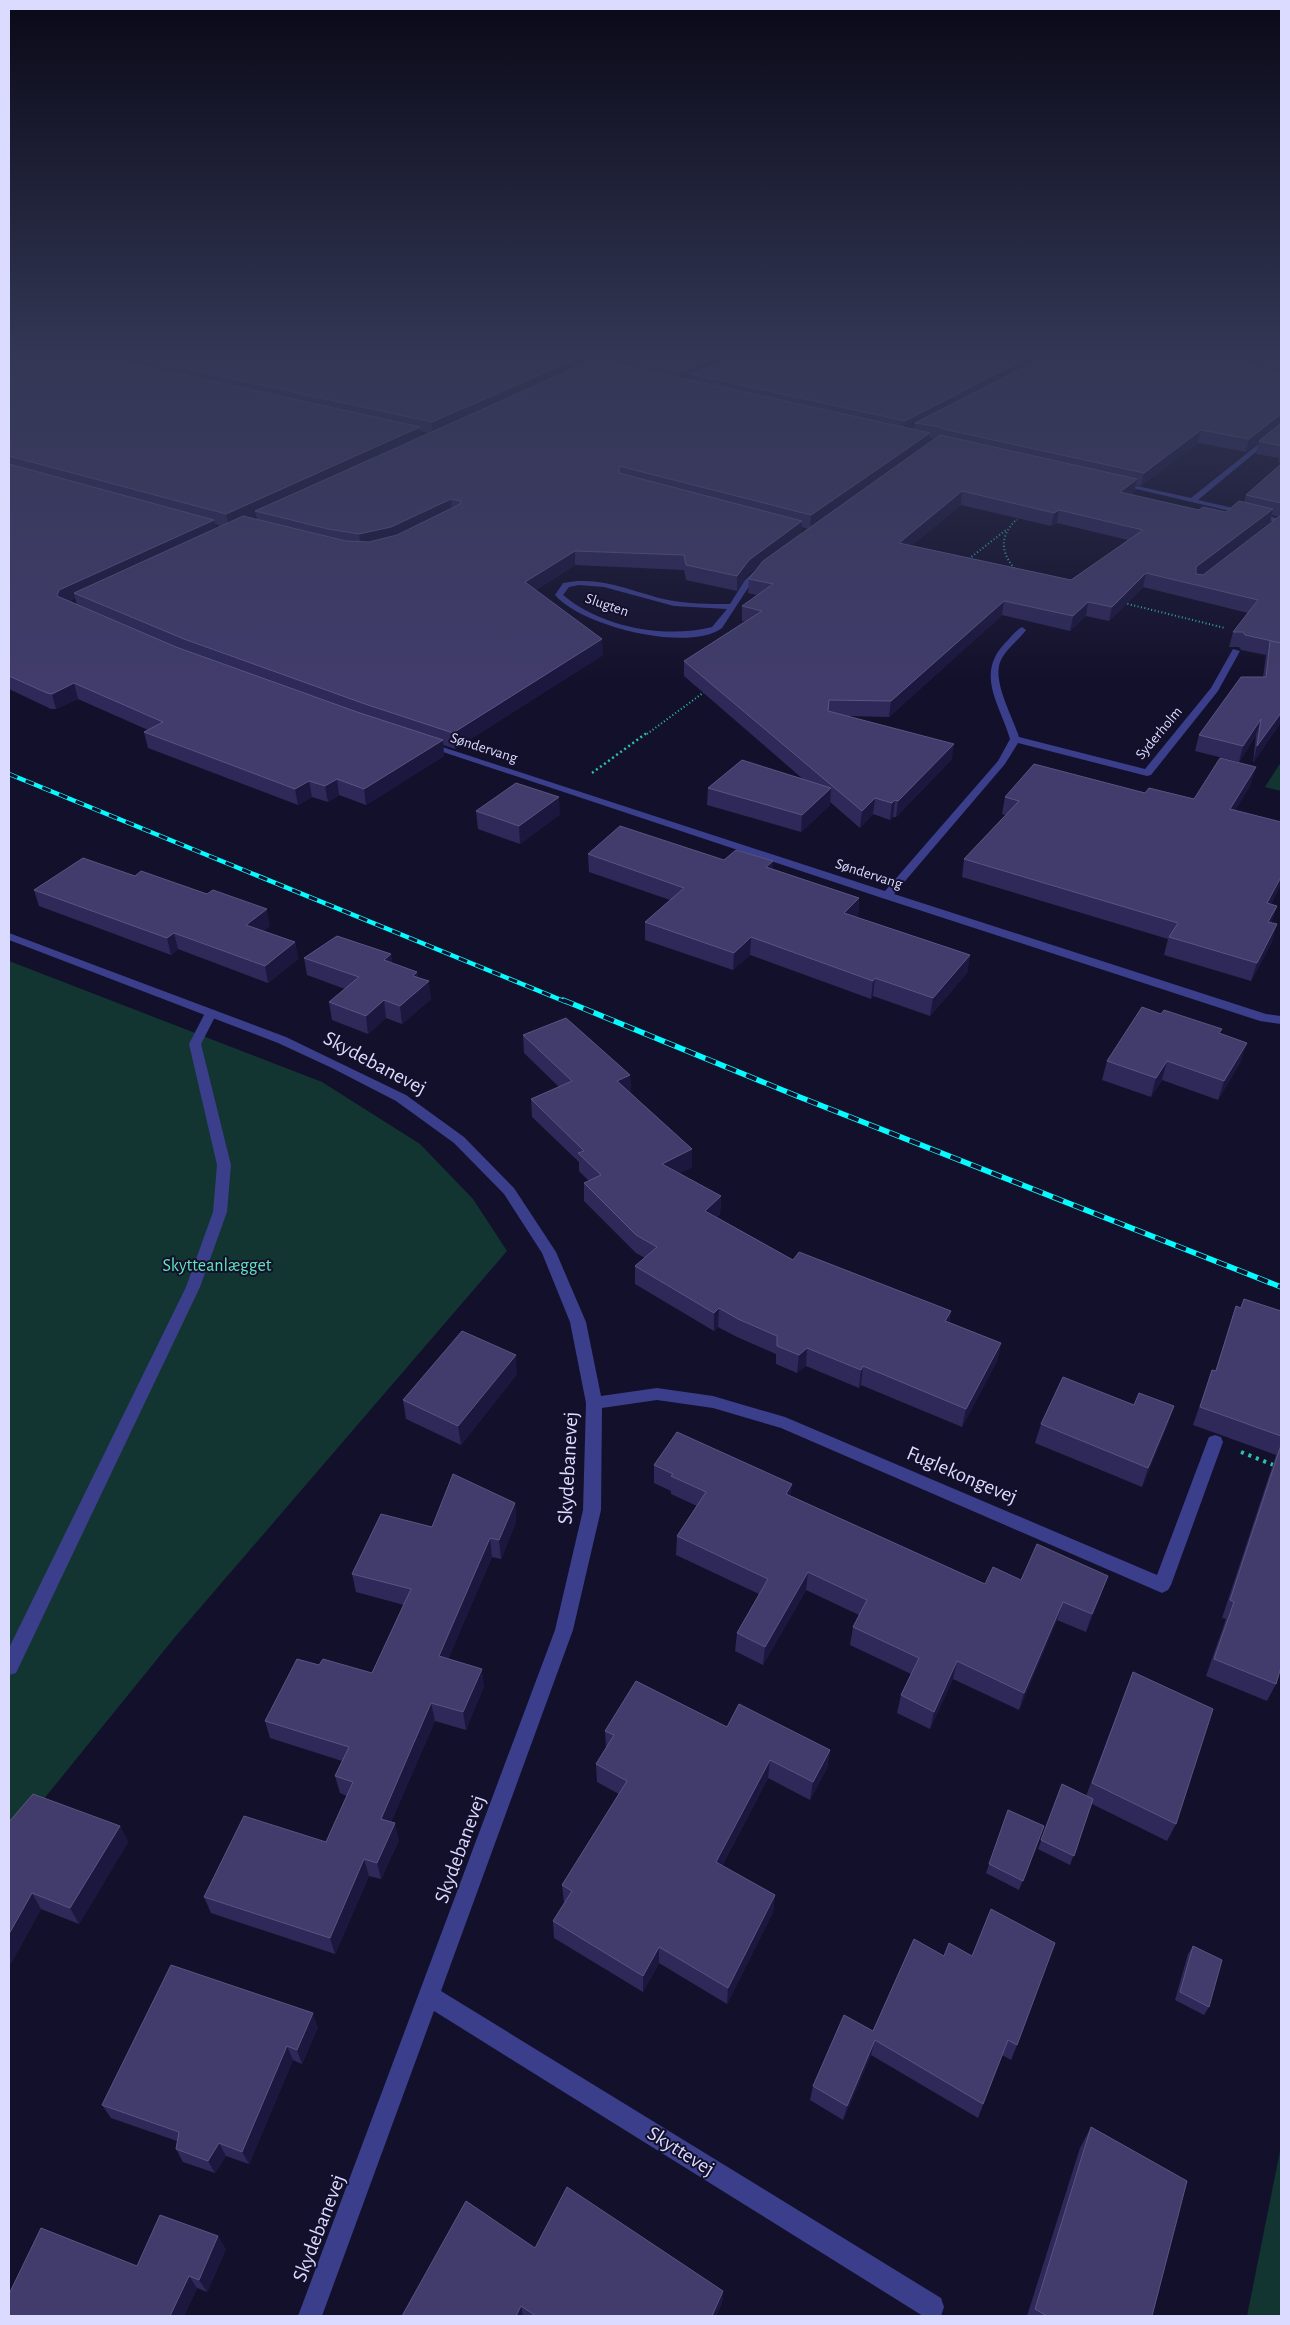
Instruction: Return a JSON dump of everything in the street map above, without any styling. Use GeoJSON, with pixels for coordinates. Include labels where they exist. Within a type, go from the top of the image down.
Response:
{"type":"FeatureCollection","features":[{"type":"Feature","properties":{"kind":"street"},"geometry":{"type":"LineString","coordinates":[[1193,500],[1236,464]]}},
{"type":"Feature","properties":{"kind":"street"},"geometry":{"type":"LineString","coordinates":[[1115,483],[1281,521]]}},
{"type":"Feature","properties":{"kind":"street"},"geometry":{"type":"LineString","coordinates":[[1272,527],[1281,521]]}},
{"type":"Feature","properties":{"kind":"street","name":"Slugten"},"geometry":{"type":"LineString","coordinates":[[731,607],[665,602],[606,584],[590,582],[566,585],[559,595],[565,603],[586,615],[659,633],[693,634],[715,628],[723,622],[748,582],[770,563]]}},
{"type":"Feature","properties":{"kind":"street"},"geometry":{"type":"LineString","coordinates":[[886,896],[1002,762],[1015,739],[1012,724],[995,681],[996,663],[1004,650],[1022,630]]}},
{"type":"Feature","properties":{"kind":"street","name":"Syderholm"},"geometry":{"type":"LineString","coordinates":[[1015,739],[1147,773],[1215,689],[1236,651]]}},
{"type":"Feature","properties":{"kind":"street","name":"Søndervang"},"geometry":{"type":"LineString","coordinates":[[418,742],[1264,1018],[1281,1020]]}},
{"type":"Feature","properties":{"kind":"street","name":"Skydebanevej"},"geometry":{"type":"LineString","coordinates":[[9,936],[282,1040],[345,1069],[401,1098],[459,1140],[509,1191],[549,1252],[578,1322],[594,1403],[592,1510],[564,1630],[310,2316]]}},
{"type":"Feature","properties":{"kind":"street"},"geometry":{"type":"LineString","coordinates":[[9,1667],[193,1287],[220,1212],[224,1165],[195,1044],[211,1013]]}},
{"type":"Feature","properties":{"kind":"street","name":"Fuglekongevej"},"geometry":{"type":"LineString","coordinates":[[594,1403],[657,1394],[713,1402],[784,1423],[1162,1585],[1215,1442]]}},
{"type":"Feature","properties":{"kind":"street","name":"Skyttevej"},"geometry":{"type":"LineString","coordinates":[[430,1996],[932,2307]]}},
{"type":"Feature","properties":{"kind":"path"},"geometry":{"type":"LineString","coordinates":[[960,566],[1026,512]]}},
{"type":"Feature","properties":{"kind":"path"},"geometry":{"type":"LineString","coordinates":[[1006,530],[1002,549],[1006,561],[1023,573]]}},
{"type":"Feature","properties":{"kind":"path"},"geometry":{"type":"LineString","coordinates":[[1117,602],[1230,629]]}},
{"type":"Feature","properties":{"kind":"path"},"geometry":{"type":"LineString","coordinates":[[566,791],[708,689]]}},
{"type":"Feature","properties":{"kind":"path"},"geometry":{"type":"LineString","coordinates":[[1215,1442],[1281,1468]]}},
{"type":"Feature","properties":{"kind":"green space"},"geometry":{"type":"Polygon","coordinates":[[[1281,762],[1281,791],[1265,787],[1281,762]]]}},
{"type":"Feature","properties":{"kind":"green space","name":"Skytteanlægget"},"geometry":{"type":"Polygon","coordinates":[[[9,961],[322,1082],[420,1144],[473,1199],[507,1251],[175,1637],[9,1842],[9,961]]]}},
{"type":"Feature","properties":{"kind":"green space"},"geometry":{"type":"Polygon","coordinates":[[[1281,2146],[1281,2316],[1247,2316],[1281,2146]]]}},
{"type":"Feature","properties":{"kind":"building"},"geometry":{"type":"Polygon","coordinates":[[[9,464],[11,464],[214,520],[59,590],[57,596],[176,647],[357,712],[443,740],[364,789],[337,779],[325,786],[309,781],[295,789],[144,732],[163,722],[74,683],[52,694],[9,676],[9,464]]]}},
{"type":"Feature","properties":{"kind":"building"},"geometry":{"type":"Polygon","coordinates":[[[41,464],[336,464],[226,514],[41,464]]]}},
{"type":"Feature","properties":{"kind":"building"},"geometry":{"type":"Polygon","coordinates":[[[359,464],[884,464],[811,515],[619,466],[619,473],[802,521],[749,560],[737,576],[686,565],[684,555],[575,551],[525,582],[602,639],[453,733],[365,704],[184,639],[74,593],[243,516],[346,541],[369,542],[397,535],[460,504],[461,501],[451,499],[391,527],[359,534],[328,529],[255,511],[359,464]]]}},
{"type":"Feature","properties":{"kind":"building"},"geometry":{"type":"Polygon","coordinates":[[[899,464],[1072,464],[1137,479],[1120,492],[1199,510],[1203,507],[1226,512],[1239,501],[1273,509],[1196,567],[1196,574],[1203,575],[1281,515],[1281,643],[1245,635],[1243,632],[1233,632],[1258,600],[1146,573],[1112,607],[1088,602],[1073,616],[1004,601],[891,701],[829,700],[828,711],[954,744],[898,801],[895,800],[892,803],[875,798],[862,811],[684,661],[762,611],[742,606],[773,584],[749,579],[763,561],[899,464]],[[962,491],[899,543],[1071,580],[1143,530],[1059,510],[1054,513],[962,491]]]}},
{"type":"Feature","properties":{"kind":"building"},"geometry":{"type":"Polygon","coordinates":[[[1105,464],[1155,464],[1144,473],[1105,464]]]}},
{"type":"Feature","properties":{"kind":"building"},"geometry":{"type":"Polygon","coordinates":[[[1280,464],[1281,464],[1281,503],[1246,495],[1280,464]]]}},
{"type":"Feature","properties":{"kind":"building"},"geometry":{"type":"Polygon","coordinates":[[[1270,641],[1281,643],[1281,713],[1257,746],[1261,719],[1243,746],[1199,735],[1241,677],[1266,677],[1270,641]]]}},
{"type":"Feature","properties":{"kind":"building"},"geometry":{"type":"Polygon","coordinates":[[[1220,758],[1256,767],[1230,809],[1281,822],[1281,877],[1267,903],[1277,906],[1268,922],[1277,924],[1257,963],[1169,937],[1178,923],[964,859],[1019,801],[1005,797],[1034,764],[1145,793],[1149,788],[1194,799],[1220,758]]]}},
{"type":"Feature","properties":{"kind":"building"},"geometry":{"type":"Polygon","coordinates":[[[742,760],[831,788],[802,815],[708,788],[742,760]]]}},
{"type":"Feature","properties":{"kind":"building"},"geometry":{"type":"Polygon","coordinates":[[[516,783],[559,797],[519,826],[476,811],[516,783]]]}},
{"type":"Feature","properties":{"kind":"building"},"geometry":{"type":"Polygon","coordinates":[[[620,826],[724,860],[736,850],[773,861],[766,867],[859,898],[844,913],[970,955],[933,998],[875,978],[873,981],[751,937],[734,953],[645,922],[684,888],[588,854],[620,826]]]}},
{"type":"Feature","properties":{"kind":"building"},"geometry":{"type":"Polygon","coordinates":[[[83,858],[135,876],[141,871],[207,894],[213,890],[267,909],[246,925],[295,942],[265,966],[174,933],[167,938],[34,890],[83,858]]]}},
{"type":"Feature","properties":{"kind":"building"},"geometry":{"type":"Polygon","coordinates":[[[337,936],[391,954],[384,960],[417,972],[413,976],[429,981],[400,1006],[384,1000],[366,1016],[329,1002],[359,977],[304,958],[337,936]]]}},
{"type":"Feature","properties":{"kind":"building"},"geometry":{"type":"Polygon","coordinates":[[[1142,1007],[1161,1014],[1164,1010],[1222,1029],[1219,1033],[1247,1043],[1224,1081],[1167,1061],[1156,1078],[1107,1061],[1142,1007]]]}},
{"type":"Feature","properties":{"kind":"building"},"geometry":{"type":"Polygon","coordinates":[[[566,1018],[630,1075],[617,1081],[692,1149],[662,1164],[721,1196],[705,1211],[793,1260],[799,1252],[951,1311],[945,1321],[1001,1343],[966,1409],[863,1366],[861,1370],[807,1348],[799,1355],[777,1346],[777,1336],[738,1319],[719,1308],[714,1313],[635,1266],[657,1247],[636,1235],[584,1183],[601,1175],[578,1153],[584,1151],[531,1099],[572,1081],[523,1035],[566,1018]]]}},
{"type":"Feature","properties":{"kind":"building"},"geometry":{"type":"Polygon","coordinates":[[[1244,1299],[1281,1311],[1281,1436],[1200,1407],[1212,1370],[1216,1371],[1236,1306],[1241,1308],[1244,1299]]]}},
{"type":"Feature","properties":{"kind":"building"},"geometry":{"type":"Polygon","coordinates":[[[462,1331],[516,1355],[458,1426],[403,1400],[462,1331]]]}},
{"type":"Feature","properties":{"kind":"building"},"geometry":{"type":"Polygon","coordinates":[[[1063,1377],[1134,1405],[1139,1393],[1174,1406],[1148,1468],[1041,1424],[1063,1377]]]}},
{"type":"Feature","properties":{"kind":"building"},"geometry":{"type":"Polygon","coordinates":[[[677,1432],[792,1484],[786,1494],[985,1584],[993,1567],[1021,1580],[1037,1544],[1108,1576],[1092,1614],[1063,1602],[1024,1693],[957,1661],[934,1712],[901,1695],[919,1658],[853,1627],[867,1600],[808,1572],[765,1647],[737,1633],[768,1579],[677,1536],[706,1492],[671,1476],[673,1474],[654,1465],[677,1432]]]}},
{"type":"Feature","properties":{"kind":"building"},"geometry":{"type":"Polygon","coordinates":[[[1281,1445],[1281,1667],[1276,1684],[1214,1659],[1234,1602],[1230,1600],[1281,1445]]]}},
{"type":"Feature","properties":{"kind":"building"},"geometry":{"type":"Polygon","coordinates":[[[453,1474],[515,1503],[499,1540],[490,1538],[439,1656],[482,1669],[463,1712],[431,1703],[381,1819],[395,1823],[377,1863],[364,1859],[330,1938],[204,1897],[244,1816],[326,1842],[353,1782],[335,1776],[349,1747],[265,1721],[297,1659],[319,1665],[323,1659],[372,1673],[411,1589],[352,1574],[381,1514],[432,1527],[453,1474]]]}},
{"type":"Feature","properties":{"kind":"building"},"geometry":{"type":"Polygon","coordinates":[[[1133,1672],[1213,1709],[1176,1824],[1092,1783],[1133,1672]]]}},
{"type":"Feature","properties":{"kind":"building"},"geometry":{"type":"Polygon","coordinates":[[[636,1681],[727,1727],[739,1704],[830,1750],[813,1782],[770,1760],[716,1862],[775,1895],[728,1988],[659,1947],[643,1976],[553,1921],[572,1891],[562,1885],[627,1781],[596,1764],[614,1735],[605,1731],[636,1681]]]}},
{"type":"Feature","properties":{"kind":"building"},"geometry":{"type":"Polygon","coordinates":[[[1062,1784],[1093,1799],[1074,1856],[1041,1840],[1062,1784]]]}},
{"type":"Feature","properties":{"kind":"building"},"geometry":{"type":"Polygon","coordinates":[[[33,1794],[120,1826],[70,1908],[32,1893],[9,1934],[9,1822],[33,1794]]]}},
{"type":"Feature","properties":{"kind":"building"},"geometry":{"type":"Polygon","coordinates":[[[1008,1810],[1044,1826],[1023,1881],[989,1864],[1008,1810]]]}},
{"type":"Feature","properties":{"kind":"building"},"geometry":{"type":"Polygon","coordinates":[[[991,1909],[1055,1943],[1017,2045],[1008,2040],[983,2104],[875,2040],[847,2106],[813,2086],[844,2015],[873,2031],[914,1939],[944,1956],[949,1943],[972,1956],[991,1909]]]}},
{"type":"Feature","properties":{"kind":"building"},"geometry":{"type":"Polygon","coordinates":[[[1193,1946],[1222,1960],[1209,2007],[1180,1992],[1193,1946]]]}},
{"type":"Feature","properties":{"kind":"building"},"geometry":{"type":"Polygon","coordinates":[[[171,1965],[313,2013],[297,2050],[287,2046],[242,2152],[219,2143],[208,2161],[176,2149],[179,2132],[102,2105],[171,1965]]]}},
{"type":"Feature","properties":{"kind":"building"},"geometry":{"type":"Polygon","coordinates":[[[1091,2127],[1187,2181],[1152,2316],[1047,2316],[1035,2309],[1091,2127]]]}},
{"type":"Feature","properties":{"kind":"building"},"geometry":{"type":"Polygon","coordinates":[[[567,2187],[723,2291],[712,2316],[536,2316],[521,2306],[516,2316],[402,2316],[466,2201],[535,2248],[567,2187]]]}},
{"type":"Feature","properties":{"kind":"building"},"geometry":{"type":"Polygon","coordinates":[[[160,2215],[218,2236],[199,2280],[189,2276],[170,2316],[9,2316],[9,2294],[41,2228],[137,2266],[160,2215]]]}},
{"type":"Feature","properties":{"kind":"railway"},"geometry":{"type":"LineString","coordinates":[[9,774],[566,1002]]}},
{"type":"Feature","properties":{"kind":"railway"},"geometry":{"type":"LineString","coordinates":[[563,1000],[797,1096],[1281,1287]]}}]}
